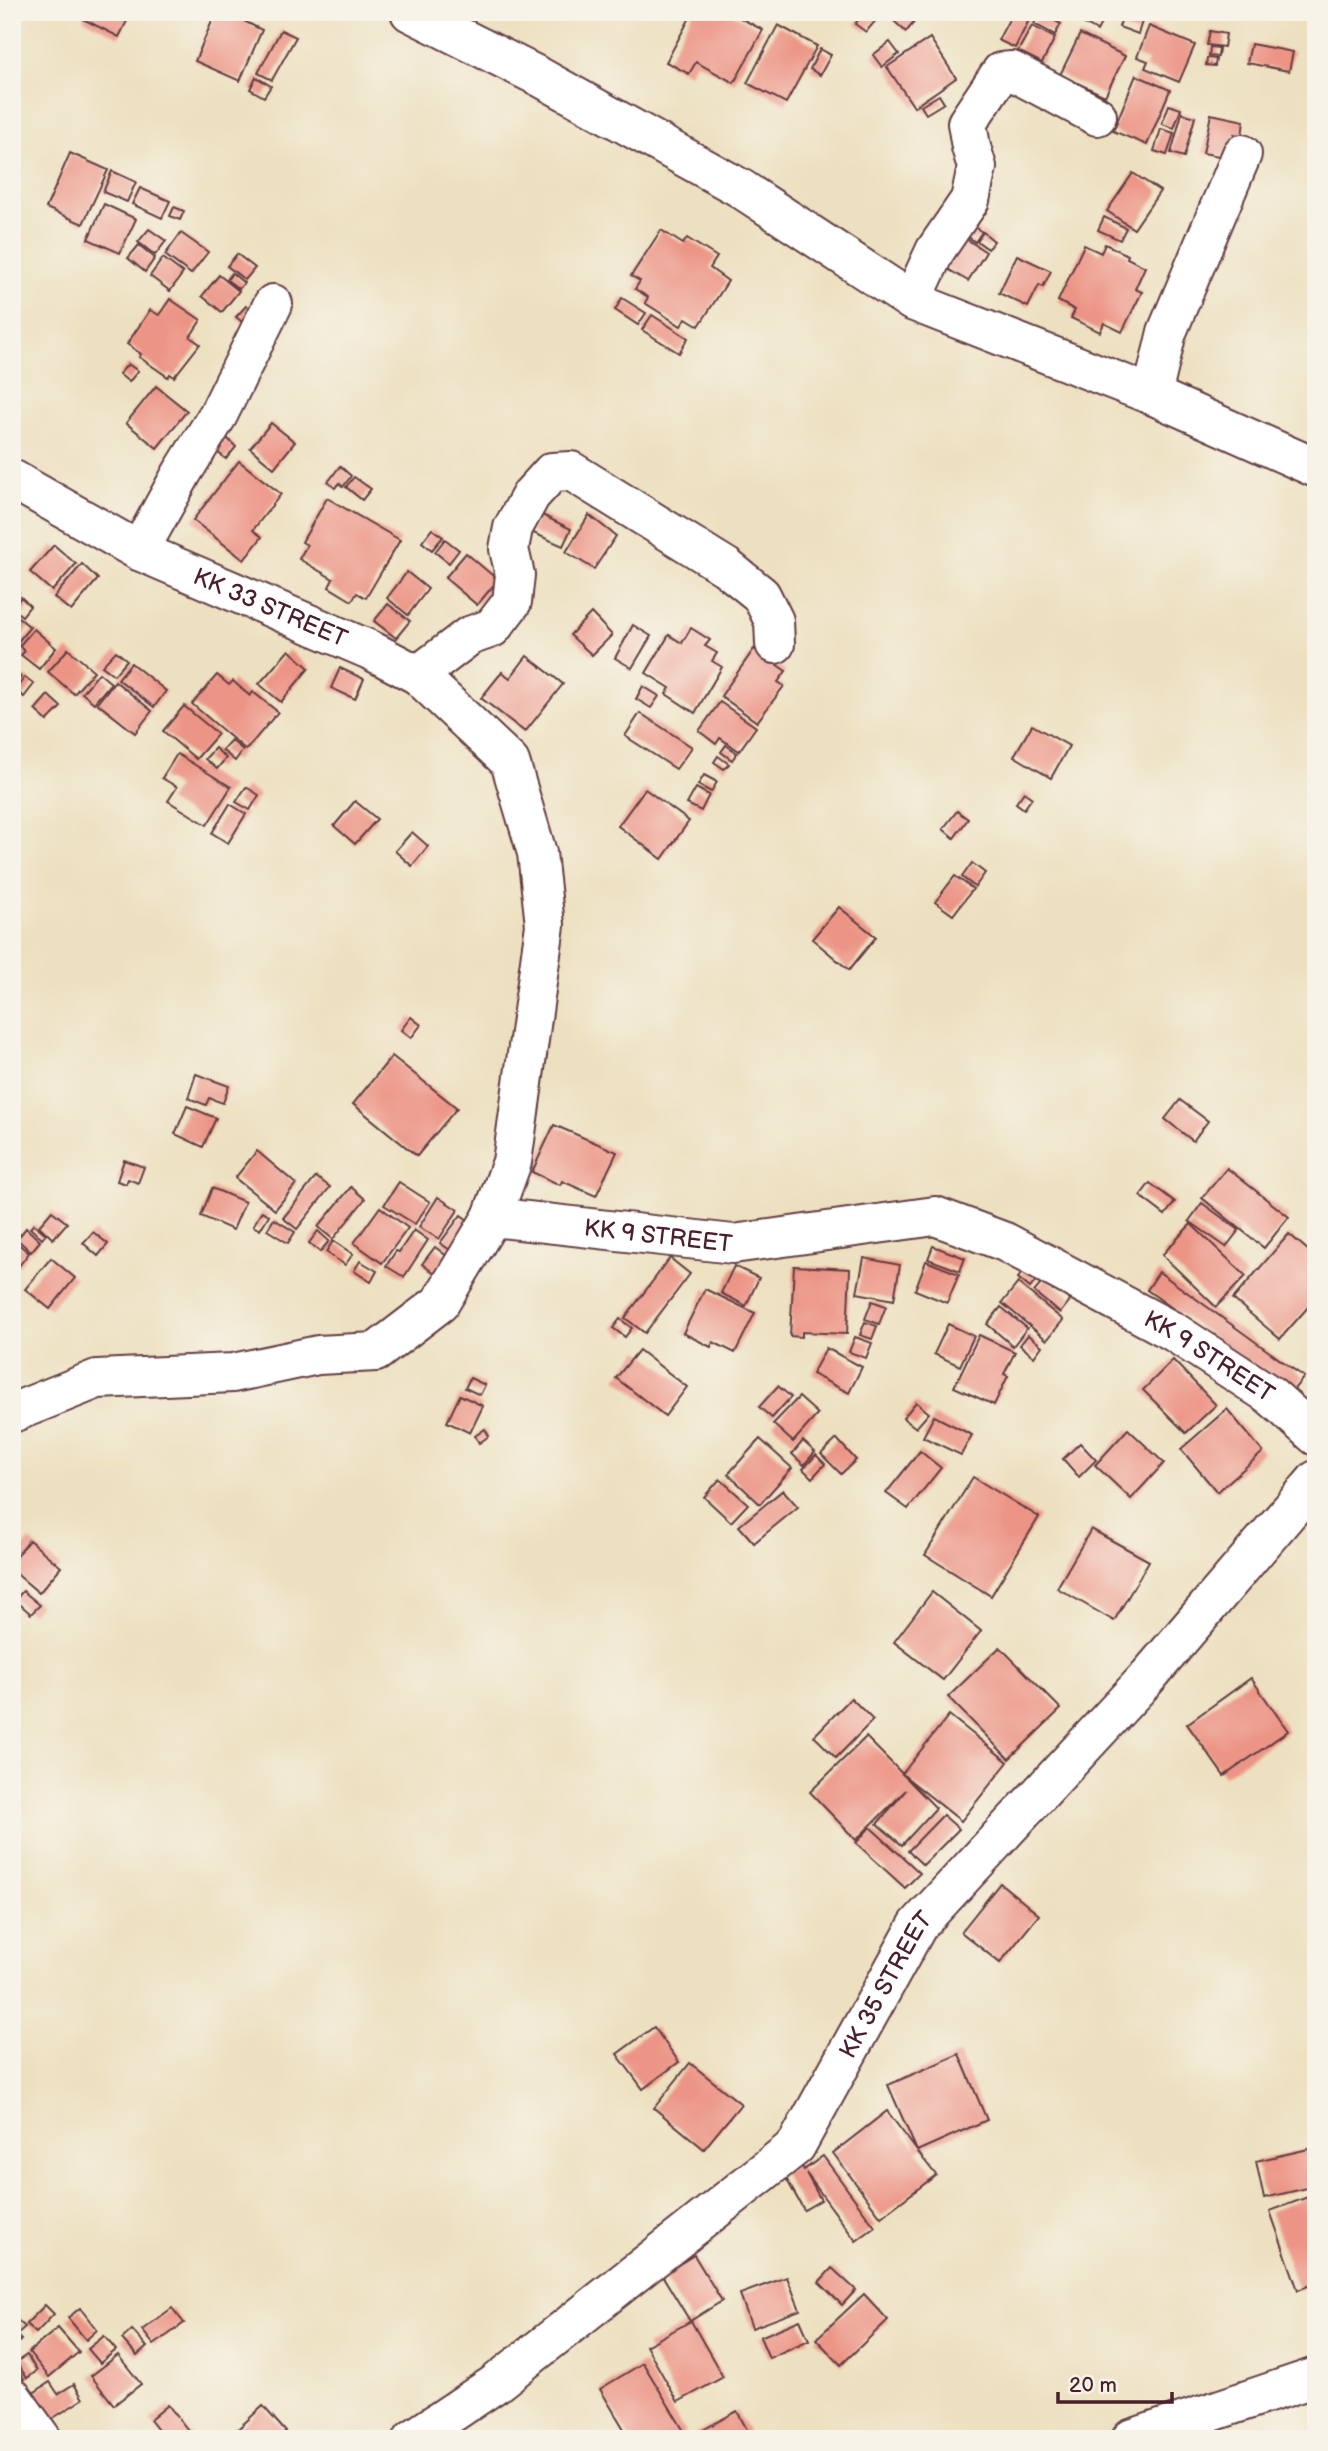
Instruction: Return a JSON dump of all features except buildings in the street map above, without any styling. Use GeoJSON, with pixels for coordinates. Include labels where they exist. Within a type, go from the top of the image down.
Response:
{"type":"FeatureCollection","features":[{"type":"Feature","properties":{"kind":"street"},"geometry":{"type":"LineString","coordinates":[[410,12],[540,77],[740,188],[912,301],[1152,395],[1316,468]]}},
{"type":"Feature","properties":{"kind":"street"},"geometry":{"type":"LineString","coordinates":[[912,301],[935,251],[970,200],[977,167],[967,123],[1001,72],[1012,71],[1097,116]]}},
{"type":"Feature","properties":{"kind":"street"},"geometry":{"type":"LineString","coordinates":[[1152,395],[1167,332],[1242,154]]}},
{"type":"Feature","properties":{"kind":"street"},"geometry":{"type":"LineString","coordinates":[[139,551],[218,415],[273,304]]}},
{"type":"Feature","properties":{"kind":"street"},"geometry":{"type":"LineString","coordinates":[[418,675],[468,636],[492,628],[512,602],[515,575],[509,549],[513,528],[531,495],[552,472],[571,471],[726,567],[761,595],[774,621],[775,644]]}},
{"type":"Feature","properties":{"kind":"street","name":"KK 33 STREET"},"geometry":{"type":"LineString","coordinates":[[12,479],[139,551],[370,650],[418,675],[510,762],[537,853],[545,925],[512,1163],[492,1217]]}},
{"type":"Feature","properties":{"kind":"street","name":"KK 9 STREET"},"geometry":{"type":"LineString","coordinates":[[492,1217],[733,1244],[935,1216],[1005,1242],[1174,1332],[1270,1395],[1316,1436]]}},
{"type":"Feature","properties":{"kind":"street"},"geometry":{"type":"LineString","coordinates":[[12,1413],[97,1378],[233,1373],[318,1355],[376,1352],[440,1303],[492,1217]]}},
{"type":"Feature","properties":{"kind":"street","name":"KK 35 STREET"},"geometry":{"type":"LineString","coordinates":[[413,2439],[495,2384],[796,2146],[918,1925],[1146,1679],[1316,1480]]}},
{"type":"Feature","properties":{"kind":"street"},"geometry":{"type":"LineString","coordinates":[[1131,2439],[1316,2376]]}},
{"type":"Feature","properties":{"kind":"street"},"geometry":{"type":"LineString","coordinates":[[12,2397],[42,2439]]}}]}
